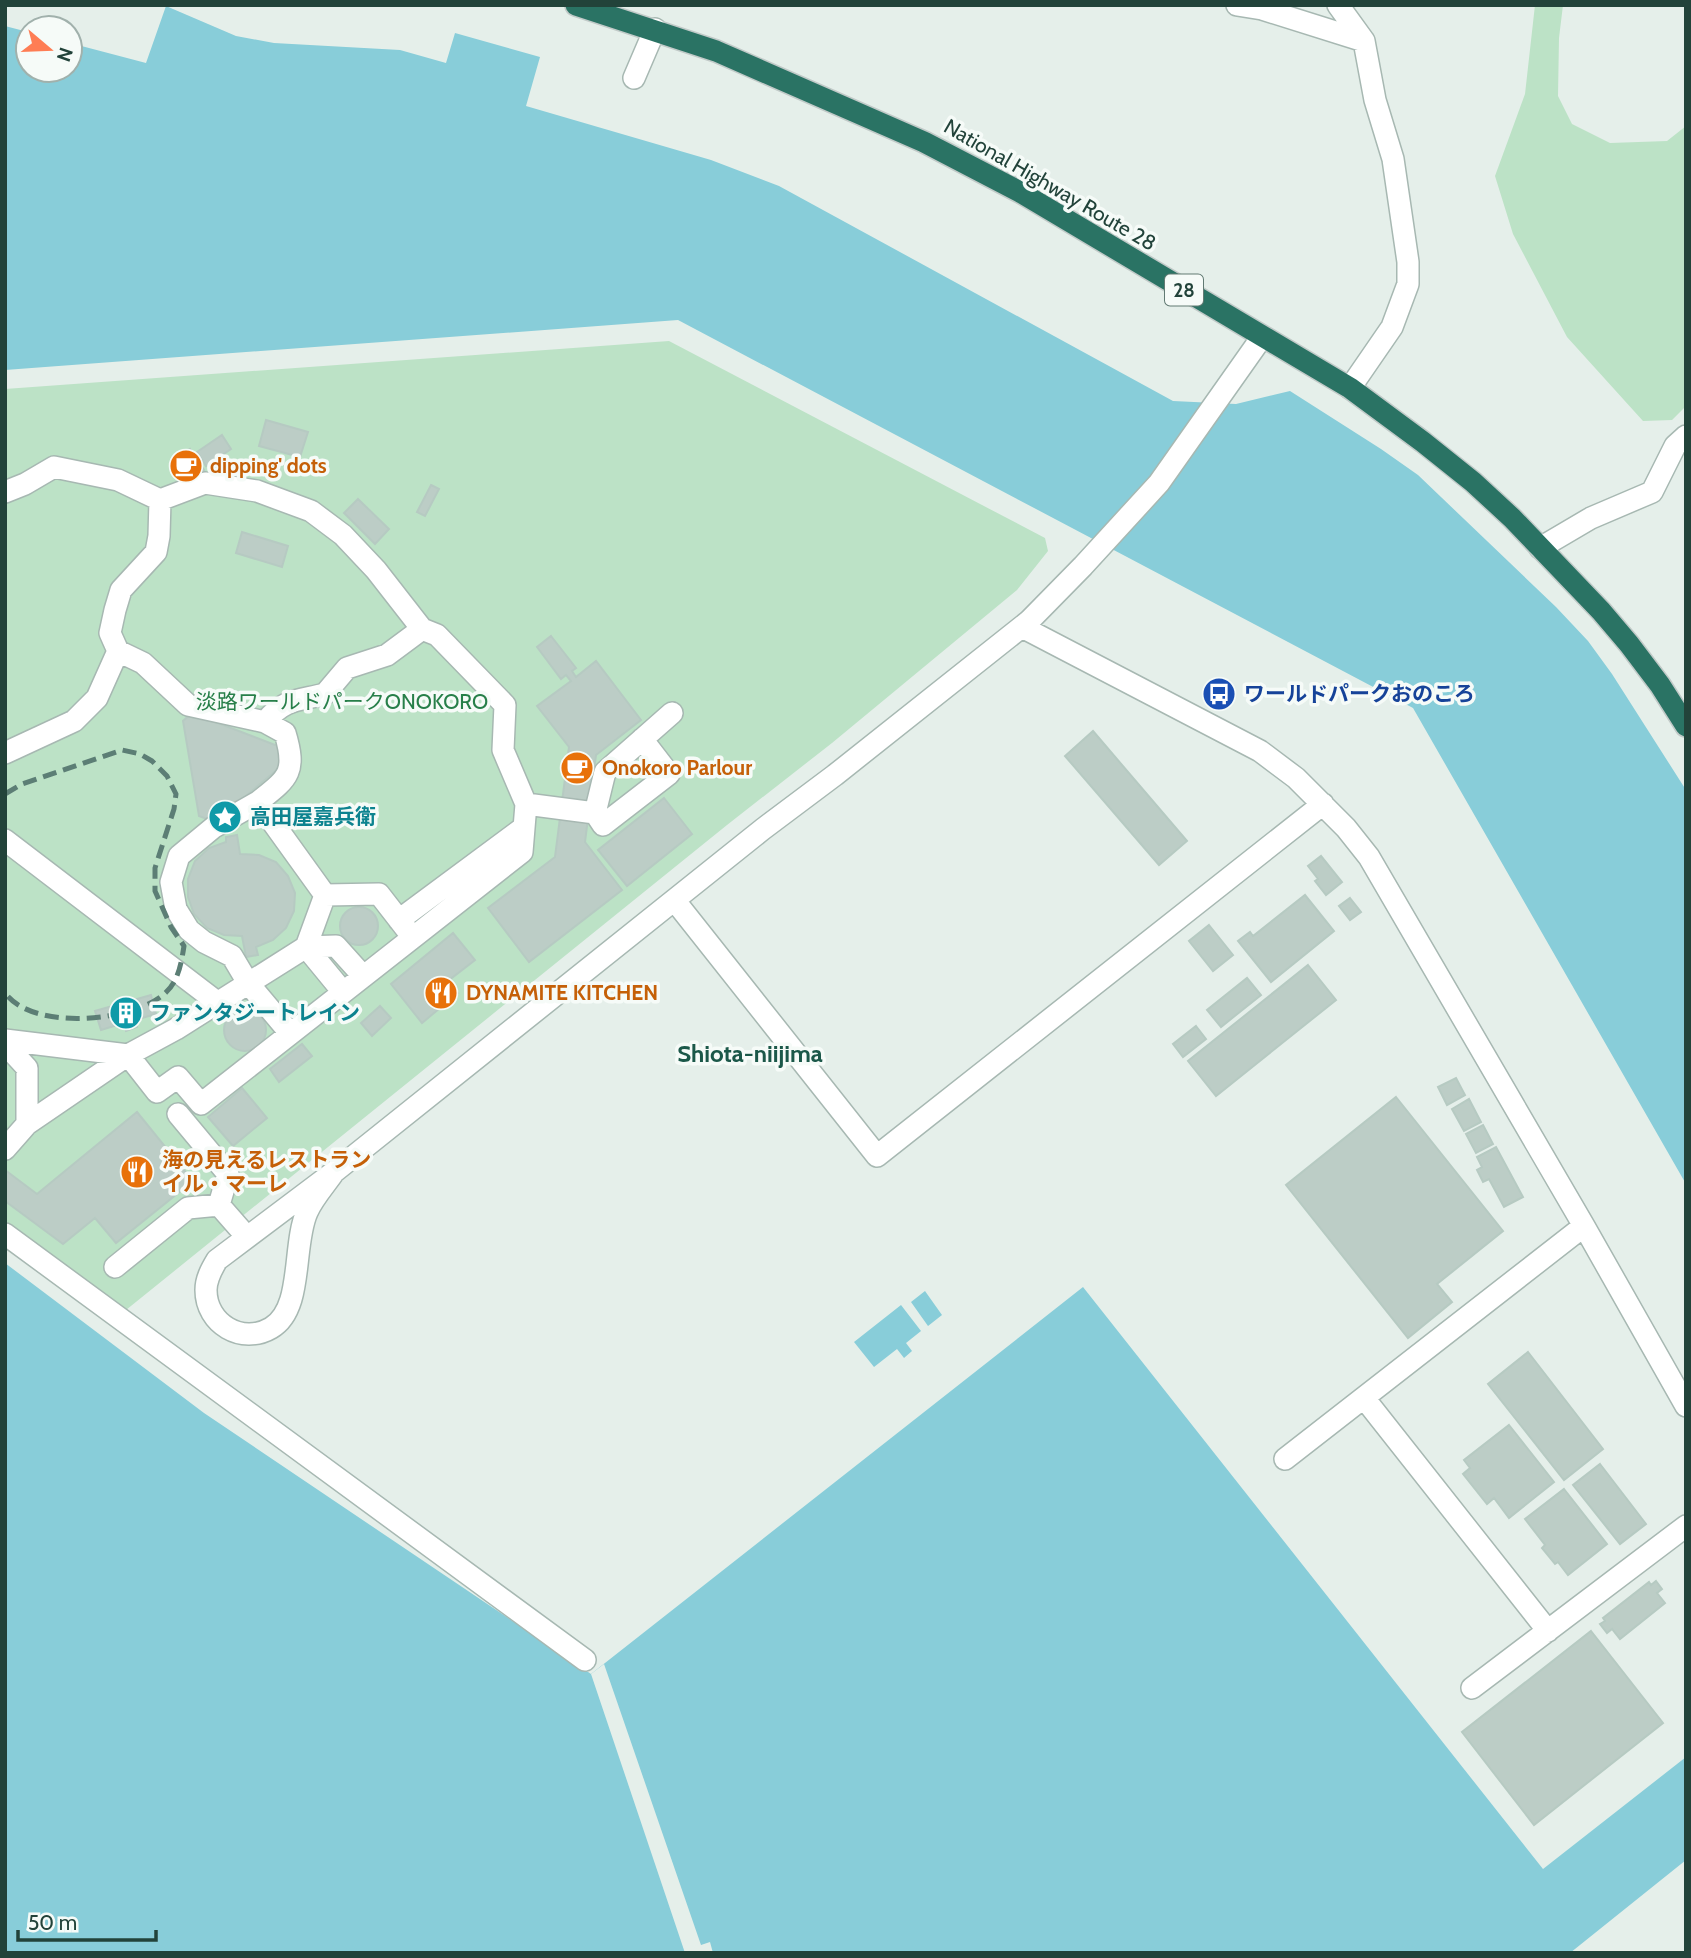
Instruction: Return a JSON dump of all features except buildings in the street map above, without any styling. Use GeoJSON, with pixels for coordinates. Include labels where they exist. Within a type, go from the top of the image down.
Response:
{"type":"FeatureCollection","features":[{"type":"Feature","properties":{"kind":"highway","name":"National Highway Route 28"},"geometry":{"type":"LineString","coordinates":[[576,5],[655,29],[766,72],[954,157],[1020,192],[1350,388],[1473,482],[1512,518],[1629,644],[1686,726]]}},
{"type":"Feature","properties":{"kind":"street"},"geometry":{"type":"LineString","coordinates":[[1237,5],[1262,9],[1364,41]]}},
{"type":"Feature","properties":{"kind":"street"},"geometry":{"type":"LineString","coordinates":[[1338,5],[1364,41],[1375,100],[1393,159],[1408,262],[1408,284],[1392,327],[1350,388]]}},
{"type":"Feature","properties":{"kind":"street"},"geometry":{"type":"LineString","coordinates":[[634,78],[655,29]]}},
{"type":"Feature","properties":{"kind":"street"},"geometry":{"type":"LineString","coordinates":[[334,1172],[307,1211],[299,1240],[292,1299],[286,1313],[270,1329],[249,1335],[221,1325],[209,1307],[206,1289],[207,1279],[216,1260],[334,1172],[763,829],[1022,627],[1083,566],[1158,483],[1262,337]]}},
{"type":"Feature","properties":{"kind":"street"},"geometry":{"type":"LineString","coordinates":[[1539,548],[1591,518],[1652,492],[1675,446],[1686,436]]}},
{"type":"Feature","properties":{"kind":"street"},"geometry":{"type":"LineString","coordinates":[[5,492],[54,467],[118,480],[160,500],[205,483],[257,491],[311,511],[352,544],[422,629],[437,635],[505,705],[503,750],[526,804],[522,852],[201,1104],[178,1077],[158,1092],[128,1055],[5,1042]]}},
{"type":"Feature","properties":{"kind":"street"},"geometry":{"type":"LineString","coordinates":[[160,500],[156,552],[121,590],[115,610],[110,633],[118,651],[143,663],[188,705],[265,722],[285,733],[292,756],[285,781],[258,802],[214,827],[179,856],[171,882],[176,909],[189,930],[204,942],[232,956],[248,983],[290,1033]]}},
{"type":"Feature","properties":{"kind":"street"},"geometry":{"type":"LineString","coordinates":[[1022,627],[1260,751],[1296,778],[1323,804],[1369,857],[1686,1406]]}},
{"type":"Feature","properties":{"kind":"street"},"geometry":{"type":"LineString","coordinates":[[265,722],[274,711],[285,704],[325,694],[347,668],[387,656],[422,629]]}},
{"type":"Feature","properties":{"kind":"street"},"geometry":{"type":"LineString","coordinates":[[5,753],[74,721],[97,698],[118,651]]}},
{"type":"Feature","properties":{"kind":"street"},"geometry":{"type":"LineString","coordinates":[[642,739],[670,774],[603,825],[595,813],[605,772],[642,739],[672,713]]}},
{"type":"Feature","properties":{"kind":"street"},"geometry":{"type":"LineString","coordinates":[[258,802],[325,895]]}},
{"type":"Feature","properties":{"kind":"street"},"geometry":{"type":"LineString","coordinates":[[526,804],[595,813]]}},
{"type":"Feature","properties":{"kind":"street"},"geometry":{"type":"LineString","coordinates":[[676,901],[877,1156],[1323,804]]}},
{"type":"Feature","properties":{"kind":"street"},"geometry":{"type":"LineString","coordinates":[[399,920],[523,828]]}},
{"type":"Feature","properties":{"kind":"street"},"geometry":{"type":"LineString","coordinates":[[5,841],[217,1002]]}},
{"type":"Feature","properties":{"kind":"street"},"geometry":{"type":"LineString","coordinates":[[325,895],[379,894],[412,937]]}},
{"type":"Feature","properties":{"kind":"street"},"geometry":{"type":"LineString","coordinates":[[306,947],[325,895]]}},
{"type":"Feature","properties":{"kind":"street"},"geometry":{"type":"LineString","coordinates":[[5,1149],[27,1124],[128,1055],[176,1029],[306,947],[336,946],[363,976]]}},
{"type":"Feature","properties":{"kind":"street"},"geometry":{"type":"LineString","coordinates":[[306,947],[342,992]]}},
{"type":"Feature","properties":{"kind":"street"},"geometry":{"type":"LineString","coordinates":[[5,1042],[27,1068],[27,1124]]}},
{"type":"Feature","properties":{"kind":"street"},"geometry":{"type":"LineString","coordinates":[[178,1114],[228,1174],[219,1205]]}},
{"type":"Feature","properties":{"kind":"street"},"geometry":{"type":"LineString","coordinates":[[219,1205],[247,1237]]}},
{"type":"Feature","properties":{"kind":"street"},"geometry":{"type":"LineString","coordinates":[[115,1267],[188,1208],[219,1205]]}},
{"type":"Feature","properties":{"kind":"street"},"geometry":{"type":"LineString","coordinates":[[1285,1459],[1584,1226]]}},
{"type":"Feature","properties":{"kind":"street"},"geometry":{"type":"LineString","coordinates":[[5,1234],[585,1660]]}},
{"type":"Feature","properties":{"kind":"street"},"geometry":{"type":"LineString","coordinates":[[1364,1398],[1548,1631]]}},
{"type":"Feature","properties":{"kind":"street"},"geometry":{"type":"LineString","coordinates":[[1472,1688],[1686,1526]]}},
{"type":"Feature","properties":{"kind":"green space"},"geometry":{"type":"Polygon","coordinates":[[[1535,5],[1563,5],[1559,38],[1558,96],[1572,124],[1610,143],[1667,141],[1686,126],[1686,406],[1672,420],[1643,421],[1567,337],[1513,234],[1495,176],[1525,94],[1535,5]]]}},
{"type":"Feature","properties":{"kind":"green space","name":"淡路ワールドパークONOKORO"},"geometry":{"type":"Polygon","coordinates":[[[669,341],[1045,538],[1048,551],[1017,590],[832,743],[126,1310],[5,1221],[5,389],[669,341]]]}},
{"type":"Feature","properties":{"kind":"water"},"geometry":{"type":"Polygon","coordinates":[[[166,6],[236,36],[274,43],[400,50],[446,63],[455,33],[540,57],[526,106],[711,160],[779,186],[1173,401],[1236,404],[1290,391],[1418,475],[1588,641],[1686,790],[1686,1184],[1413,708],[678,320],[5,370],[5,26],[14,28],[14,84],[84,84],[84,47],[146,63],[166,6]]]}},
{"type":"Feature","properties":{"kind":"water"},"geometry":{"type":"Polygon","coordinates":[[[5,1263],[204,1413],[591,1674],[1083,1287],[1543,1869],[1686,1757],[1686,1860],[1570,1953],[5,1953],[5,1263]]]}},
{"type":"Feature","properties":{"kind":"water"},"geometry":{"type":"Polygon","coordinates":[[[925,1291],[942,1315],[928,1326],[911,1302],[925,1291]]]}},
{"type":"Feature","properties":{"kind":"water"},"geometry":{"type":"Polygon","coordinates":[[[901,1305],[921,1331],[906,1343],[912,1351],[904,1358],[897,1349],[874,1367],[854,1342],[901,1305]]]}},
{"type":"Feature","properties":{"kind":"pier"},"geometry":{"type":"Polygon","coordinates":[[[604,1664],[701,1945],[710,1942],[713,1953],[685,1953],[591,1674],[604,1664]]]}},
{"type":"Feature","properties":{"kind":"railway"},"geometry":{"type":"LineString","coordinates":[[5,794],[22,784],[122,750],[140,754],[152,761],[167,776],[176,794],[174,809],[155,868],[155,891],[171,927],[184,946],[178,973],[168,990],[148,1004],[128,1011],[106,1016],[59,1017],[37,1013],[18,1005],[5,993]]}},
{"type":"Feature","properties":{"kind":"place","name":"dipping' dots"},"geometry":{"type":"Point","coordinates":[186,466]}},
{"type":"Feature","properties":{"kind":"place","name":"ワールドパークおのころ"},"geometry":{"type":"Point","coordinates":[1219,694]}},
{"type":"Feature","properties":{"kind":"place","name":"Onokoro Parlour"},"geometry":{"type":"Point","coordinates":[577,768]}},
{"type":"Feature","properties":{"kind":"place","name":"高田屋嘉兵衛"},"geometry":{"type":"Point","coordinates":[225,817]}},
{"type":"Feature","properties":{"kind":"place","name":"DYNAMITE KITCHEN"},"geometry":{"type":"Point","coordinates":[441,993]}},
{"type":"Feature","properties":{"kind":"place","name":"ファンタジートレイン"},"geometry":{"type":"Point","coordinates":[126,1013]}},
{"type":"Feature","properties":{"kind":"place","name":"海の見えるレストラン イル・マーレ"},"geometry":{"type":"Point","coordinates":[137,1172]}},
{"type":"Feature","properties":{"kind":"district","name":"Shiota-niijima"},"geometry":{"type":"Point","coordinates":[750,1054]}}]}
